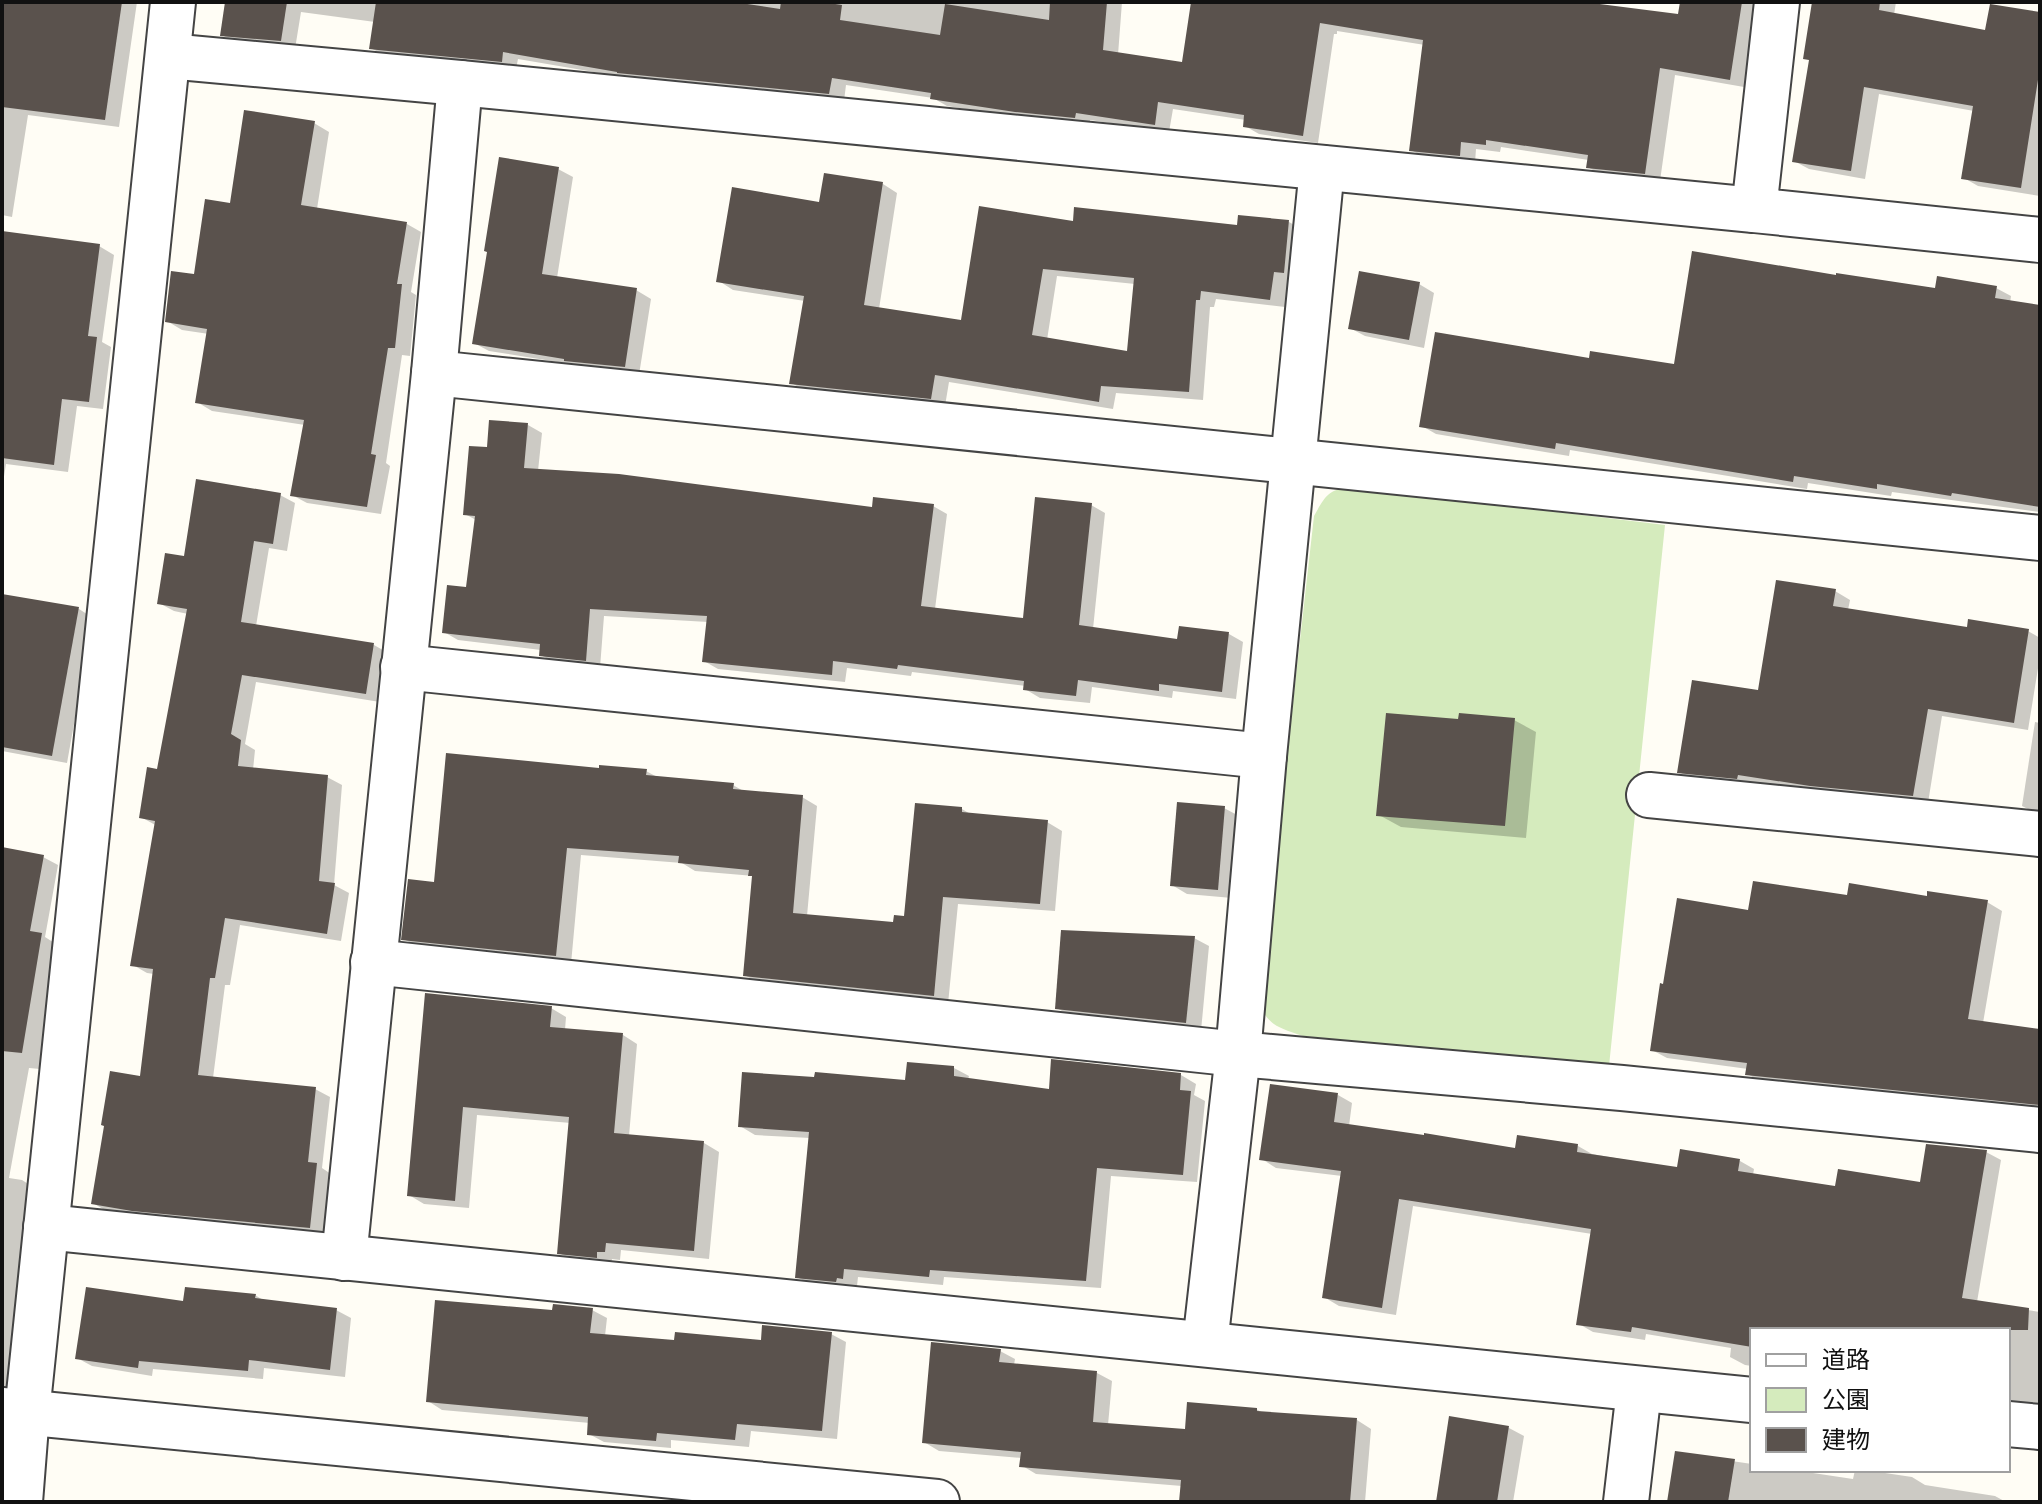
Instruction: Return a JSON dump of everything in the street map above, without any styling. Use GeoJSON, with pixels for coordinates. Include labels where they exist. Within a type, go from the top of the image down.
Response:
{"type":"FeatureCollection","features":[{"type":"Feature","properties":{"kind":"street"},"geometry":{"type":"LineString","coordinates":[[20,1502],[14,1412],[46,1227],[173,2]]}},
{"type":"Feature","properties":{"kind":"street"},"geometry":{"type":"LineString","coordinates":[[1754,210],[1777,2]]}},
{"type":"Feature","properties":{"kind":"street"},"geometry":{"type":"LineString","coordinates":[[168,56],[2040,240]]}},
{"type":"Feature","properties":{"kind":"street"},"geometry":{"type":"LineString","coordinates":[[344,1258],[434,373],[460,83]]}},
{"type":"Feature","properties":{"kind":"street"},"geometry":{"type":"LineString","coordinates":[[1205,1344],[1238,1054],[1322,168]]}},
{"type":"Feature","properties":{"kind":"street"},"geometry":{"type":"LineString","coordinates":[[434,373],[2040,538]]}},
{"type":"Feature","properties":{"kind":"street"},"geometry":{"type":"LineString","coordinates":[[403,667],[1264,756]]}},
{"type":"Feature","properties":{"kind":"street"},"geometry":{"type":"LineString","coordinates":[[1649,795],[2040,834]]}},
{"type":"Feature","properties":{"kind":"street"},"geometry":{"type":"LineString","coordinates":[[373,962],[1238,1054],[2040,1130]]}},
{"type":"Feature","properties":{"kind":"street"},"geometry":{"type":"LineString","coordinates":[[46,1227],[1750,1400]]}},
{"type":"Feature","properties":{"kind":"street"},"geometry":{"type":"LineString","coordinates":[[1626,1502],[1639,1390]]}},
{"type":"Feature","properties":{"kind":"street"},"geometry":{"type":"LineString","coordinates":[[14,1412],[937,1502]]}},
{"type":"Feature","properties":{"kind":"street"},"geometry":{"type":"LineString","coordinates":[[2010,1424],[2040,1427]]}},
{"type":"Feature","properties":{"kind":"green space"},"geometry":{"type":"Polygon","coordinates":[[[1350,487],[1665,525],[1609,1066],[1303,1036],[1272,1022],[1259,1005],[1314,516],[1328,496],[1336,490],[1350,487]]]}},
{"type":"Feature","properties":{"kind":"building"},"geometry":{"type":"Polygon","coordinates":[[[2,2],[122,2],[105,120],[2,107],[2,2]]]}},
{"type":"Feature","properties":{"kind":"building"},"geometry":{"type":"Polygon","coordinates":[[[225,2],[287,2],[281,41],[220,36],[225,2]]]}},
{"type":"Feature","properties":{"kind":"building"},"geometry":{"type":"Polygon","coordinates":[[[376,2],[734,2],[780,9],[781,2],[822,2],[842,5],[840,20],[940,35],[945,4],[1049,20],[1050,2],[1107,2],[1103,50],[1182,62],[1191,2],[1584,2],[1678,14],[1680,2],[1742,2],[1730,80],[1660,68],[1645,174],[1586,168],[1588,155],[1486,140],[1486,145],[1461,142],[1460,156],[1409,151],[1423,40],[1320,23],[1303,136],[1243,127],[1244,115],[1158,102],[1155,125],[1076,113],[1075,118],[1015,112],[930,99],[931,93],[832,78],[829,94],[617,73],[503,52],[502,62],[369,49],[376,2]]]}},
{"type":"Feature","properties":{"kind":"building"},"geometry":{"type":"Polygon","coordinates":[[[1812,2],[1880,2],[1879,10],[1985,30],[1990,4],[2040,12],[2040,67],[2021,188],[1961,179],[1973,106],[1864,87],[1851,171],[1792,162],[1809,60],[1803,59],[1812,2]]]}},
{"type":"Feature","properties":{"kind":"building"},"geometry":{"type":"Polygon","coordinates":[[[244,110],[315,121],[301,205],[407,222],[397,284],[402,284],[395,348],[388,348],[371,454],[376,455],[367,507],[290,496],[304,420],[195,403],[207,329],[165,322],[171,271],[194,274],[205,199],[230,203],[244,110]]]}},
{"type":"Feature","properties":{"kind":"building"},"geometry":{"type":"Polygon","coordinates":[[[499,157],[559,167],[542,274],[637,288],[625,367],[564,361],[472,344],[499,157]]]}},
{"type":"Feature","properties":{"kind":"building"},"geometry":{"type":"Polygon","coordinates":[[[824,173],[883,182],[864,305],[961,320],[979,206],[1073,221],[1074,207],[1237,225],[1238,215],[1289,220],[1284,273],[1274,272],[1270,300],[1201,291],[1200,300],[1196,300],[1189,392],[1101,386],[1099,402],[935,375],[931,399],[789,384],[804,296],[716,282],[732,187],[819,202],[824,173]],[[1043,269],[1032,335],[1127,351],[1134,278],[1043,269]]]}},
{"type":"Feature","properties":{"kind":"building"},"geometry":{"type":"Polygon","coordinates":[[[2,231],[100,244],[88,336],[97,337],[89,402],[62,399],[54,465],[2,458],[2,231]]]}},
{"type":"Feature","properties":{"kind":"building"},"geometry":{"type":"Polygon","coordinates":[[[1692,251],[1935,288],[1937,276],[1997,286],[1995,298],[2040,305],[2040,507],[1877,484],[1877,489],[1794,476],[1793,482],[1556,443],[1555,449],[1419,427],[1435,332],[1589,358],[1590,351],[1674,364],[1692,251]]]}},
{"type":"Feature","properties":{"kind":"building"},"geometry":{"type":"Polygon","coordinates":[[[1359,271],[1420,282],[1409,340],[1348,329],[1359,271]]]}},
{"type":"Feature","properties":{"kind":"building"},"geometry":{"type":"Polygon","coordinates":[[[489,420],[528,423],[524,468],[619,474],[872,507],[873,497],[934,504],[921,606],[1023,618],[1035,497],[1092,503],[1079,625],[1177,639],[1179,626],[1229,632],[1222,692],[1159,684],[1159,691],[1078,680],[1076,696],[1023,690],[1024,681],[898,665],[897,669],[833,661],[832,675],[702,662],[707,616],[590,609],[586,661],[539,656],[540,644],[442,633],[447,585],[466,587],[475,516],[463,515],[469,446],[487,447],[489,420]]]}},
{"type":"Feature","properties":{"kind":"building"},"geometry":{"type":"Polygon","coordinates":[[[196,479],[281,493],[273,544],[254,541],[241,622],[374,643],[366,694],[242,675],[231,734],[241,740],[238,766],[328,775],[319,881],[335,883],[327,934],[225,918],[215,978],[210,978],[198,1075],[316,1087],[308,1162],[317,1163],[310,1228],[132,1211],[91,1204],[110,1071],[140,1076],[153,969],[130,966],[155,821],[139,818],[147,767],[157,769],[187,609],[157,604],[165,553],[184,556],[196,479]]]}},
{"type":"Feature","properties":{"kind":"building"},"geometry":{"type":"Polygon","coordinates":[[[1776,580],[1836,589],[1833,606],[1967,627],[1968,619],[2029,629],[2014,723],[1928,709],[1913,796],[1738,775],[1737,779],[1677,773],[1692,680],[1758,690],[1776,580]]]}},
{"type":"Feature","properties":{"kind":"building"},"geometry":{"type":"Polygon","coordinates":[[[2,594],[79,607],[52,756],[2,747],[2,594]]]}},
{"type":"Feature","properties":{"kind":"building"},"geometry":{"type":"Polygon","coordinates":[[[1386,713],[1458,719],[1459,713],[1515,718],[1505,826],[1376,816],[1386,713]]]}},
{"type":"Feature","properties":{"kind":"building"},"geometry":{"type":"Polygon","coordinates":[[[446,753],[599,768],[599,765],[647,769],[646,775],[734,783],[733,789],[803,795],[793,913],[893,922],[894,915],[904,916],[915,803],[962,807],[962,812],[1048,820],[1040,904],[943,897],[934,996],[743,976],[752,876],[748,876],[749,870],[678,863],[679,856],[567,848],[556,956],[401,940],[408,879],[434,882],[446,753]]]}},
{"type":"Feature","properties":{"kind":"building"},"geometry":{"type":"Polygon","coordinates":[[[1177,802],[1225,806],[1218,890],[1170,886],[1177,802]]]}},
{"type":"Feature","properties":{"kind":"building"},"geometry":{"type":"Polygon","coordinates":[[[2,847],[44,855],[30,931],[42,933],[22,1053],[2,1051],[2,847]]]}},
{"type":"Feature","properties":{"kind":"building"},"geometry":{"type":"Polygon","coordinates":[[[1753,881],[1847,895],[1849,883],[1927,896],[1927,891],[1988,900],[1968,1019],[2040,1029],[2040,1105],[1745,1075],[1747,1063],[1650,1051],[1677,898],[1748,910],[1753,881]]]}},
{"type":"Feature","properties":{"kind":"building"},"geometry":{"type":"Polygon","coordinates":[[[1061,930],[1195,936],[1186,1023],[1055,1009],[1061,930]]]}},
{"type":"Feature","properties":{"kind":"building"},"geometry":{"type":"Polygon","coordinates":[[[425,993],[552,1006],[550,1027],[623,1033],[614,1133],[704,1141],[694,1251],[606,1243],[605,1252],[597,1252],[597,1258],[557,1254],[569,1117],[463,1107],[455,1201],[407,1196],[425,993]]]}},
{"type":"Feature","properties":{"kind":"building"},"geometry":{"type":"Polygon","coordinates":[[[1051,1059],[1181,1073],[1180,1090],[1191,1091],[1183,1175],[1097,1168],[1086,1281],[930,1270],[929,1277],[844,1269],[843,1279],[837,1278],[836,1282],[795,1278],[809,1132],[738,1127],[742,1072],[814,1077],[815,1072],[905,1080],[907,1062],[954,1066],[954,1076],[1049,1089],[1051,1059]]]}},
{"type":"Feature","properties":{"kind":"building"},"geometry":{"type":"Polygon","coordinates":[[[1270,1084],[1338,1093],[1334,1122],[1515,1148],[1517,1135],[1578,1144],[1577,1152],[1677,1167],[1680,1149],[1740,1159],[1738,1171],[1835,1186],[1838,1169],[1920,1182],[1926,1144],[1987,1150],[1962,1298],[2029,1308],[2028,1330],[1750,1328],[1750,1347],[1632,1327],[1631,1332],[1576,1325],[1591,1229],[1399,1199],[1382,1308],[1322,1298],[1341,1171],[1259,1160],[1270,1084]]]}},
{"type":"Feature","properties":{"kind":"building"},"geometry":{"type":"Polygon","coordinates":[[[86,1287],[183,1301],[185,1287],[256,1294],[255,1298],[337,1308],[330,1370],[249,1360],[248,1371],[139,1361],[138,1368],[75,1359],[86,1287]]]}},
{"type":"Feature","properties":{"kind":"building"},"geometry":{"type":"Polygon","coordinates":[[[435,1300],[552,1310],[553,1304],[593,1308],[590,1333],[674,1340],[675,1332],[761,1340],[762,1325],[832,1332],[822,1431],[737,1424],[735,1440],[657,1433],[656,1441],[587,1435],[588,1417],[426,1402],[435,1300]]]}},
{"type":"Feature","properties":{"kind":"building"},"geometry":{"type":"Polygon","coordinates":[[[931,1342],[1001,1349],[999,1362],[1097,1371],[1093,1422],[1185,1429],[1187,1402],[1257,1408],[1257,1411],[1357,1418],[1350,1502],[1179,1502],[1181,1480],[1019,1467],[1021,1452],[922,1443],[931,1342]]]}},
{"type":"Feature","properties":{"kind":"building"},"geometry":{"type":"Polygon","coordinates":[[[1449,1416],[1509,1426],[1497,1502],[1436,1502],[1449,1416]]]}},
{"type":"Feature","properties":{"kind":"building"},"geometry":{"type":"Polygon","coordinates":[[[1675,1451],[1735,1459],[1728,1502],[1667,1502],[1675,1451]]]}}]}
